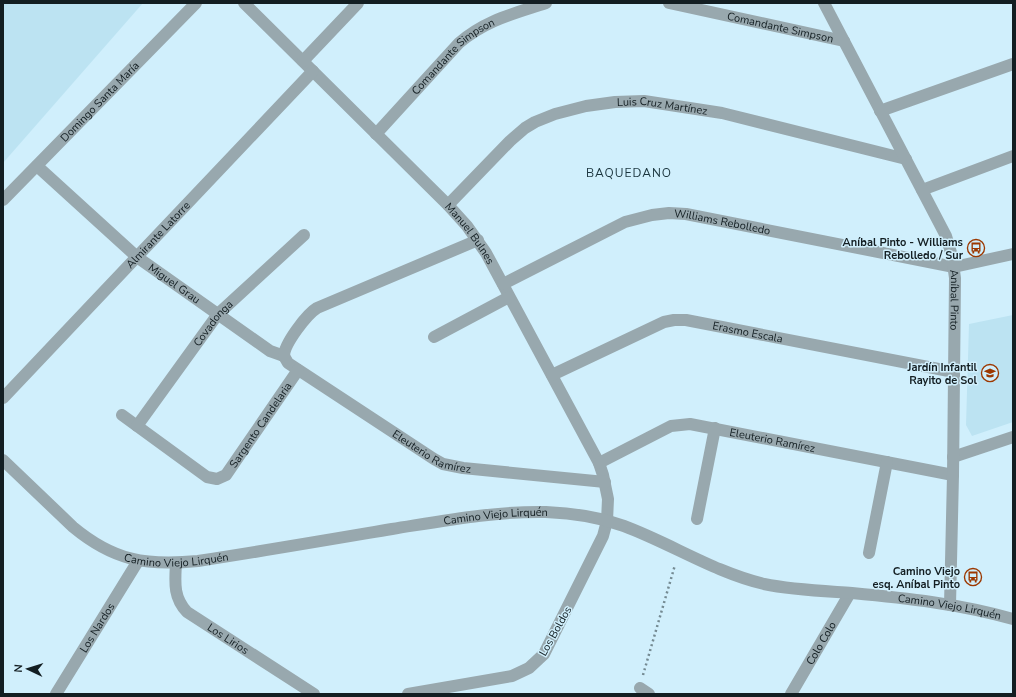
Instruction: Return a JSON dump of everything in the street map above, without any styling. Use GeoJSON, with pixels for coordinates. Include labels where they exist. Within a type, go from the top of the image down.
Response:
{"type":"FeatureCollection","features":[{"type":"Feature","properties":{"kind":"street","name":"Domingo Santa María"},"geometry":{"type":"LineString","coordinates":[[3,200],[196,3]]}},
{"type":"Feature","properties":{"kind":"street","name":"Manuel Bulnes"},"geometry":{"type":"LineString","coordinates":[[244,3],[448,205],[478,240],[599,463],[605,482],[608,499],[606,521]]}},
{"type":"Feature","properties":{"kind":"street"},"geometry":{"type":"LineString","coordinates":[[303,61],[358,3]]}},
{"type":"Feature","properties":{"kind":"street","name":"Comandante Simpson"},"geometry":{"type":"LineString","coordinates":[[376,134],[459,43],[470,34],[489,23],[546,3]]}},
{"type":"Feature","properties":{"kind":"street","name":"Comandante Simpson"},"geometry":{"type":"LineString","coordinates":[[670,3],[844,41]]}},
{"type":"Feature","properties":{"kind":"street","name":"Aníbal Pinto"},"geometry":{"type":"LineString","coordinates":[[824,3],[950,246],[954,267],[953,475],[950,604]]}},
{"type":"Feature","properties":{"kind":"street"},"geometry":{"type":"LineString","coordinates":[[880,110],[1013,64]]}},
{"type":"Feature","properties":{"kind":"street","name":"Almirante Latorre"},"geometry":{"type":"LineString","coordinates":[[3,398],[313,71]]}},
{"type":"Feature","properties":{"kind":"street","name":"Luis Cruz Martínez"},"geometry":{"type":"LineString","coordinates":[[448,205],[510,141],[535,122],[555,114],[586,106],[614,102],[644,101],[722,113],[906,159]]}},
{"type":"Feature","properties":{"kind":"street"},"geometry":{"type":"LineString","coordinates":[[922,190],[1013,156]]}},
{"type":"Feature","properties":{"kind":"street","name":"Miguel Grau"},"geometry":{"type":"LineString","coordinates":[[37,166],[137,257],[270,351],[284,356]]}},
{"type":"Feature","properties":{"kind":"street","name":"Williams Rebolledo"},"geometry":{"type":"LineString","coordinates":[[503,284],[625,222],[652,215],[669,213],[698,216],[954,267]]}},
{"type":"Feature","properties":{"kind":"street","name":"Covadonga"},"geometry":{"type":"LineString","coordinates":[[137,426],[218,314],[304,235]]}},
{"type":"Feature","properties":{"kind":"street"},"geometry":{"type":"LineString","coordinates":[[284,356],[287,345],[308,315],[317,308],[478,240]]}},
{"type":"Feature","properties":{"kind":"street"},"geometry":{"type":"LineString","coordinates":[[954,267],[1013,254]]}},
{"type":"Feature","properties":{"kind":"street"},"geometry":{"type":"LineString","coordinates":[[434,337],[510,297]]}},
{"type":"Feature","properties":{"kind":"street","name":"Erasmo Escala"},"geometry":{"type":"LineString","coordinates":[[552,375],[655,326],[674,320],[686,320],[954,372]]}},
{"type":"Feature","properties":{"kind":"street","name":"Eleuterio Ramírez"},"geometry":{"type":"LineString","coordinates":[[284,356],[288,363],[298,370],[443,464],[463,468],[605,482]]}},
{"type":"Feature","properties":{"kind":"street","name":"Sargento Candelaria"},"geometry":{"type":"LineString","coordinates":[[122,415],[207,477],[212,479],[222,478],[226,475],[298,370]]}},
{"type":"Feature","properties":{"kind":"street","name":"Eleuterio Ramírez"},"geometry":{"type":"LineString","coordinates":[[599,463],[671,426],[690,424],[953,475]]}},
{"type":"Feature","properties":{"kind":"street"},"geometry":{"type":"LineString","coordinates":[[697,519],[714,428]]}},
{"type":"Feature","properties":{"kind":"street"},"geometry":{"type":"LineString","coordinates":[[953,457],[1013,437]]}},
{"type":"Feature","properties":{"kind":"street","name":"Camino Viejo Lirquén"},"geometry":{"type":"LineString","coordinates":[[3,460],[85,537],[113,553],[138,561],[176,563],[219,558],[439,521],[486,515],[548,512],[580,515],[625,527],[724,571],[765,584],[950,604],[1013,619]]}},
{"type":"Feature","properties":{"kind":"street"},"geometry":{"type":"LineString","coordinates":[[869,553],[887,462]]}},
{"type":"Feature","properties":{"kind":"street","name":"Los Boldos"},"geometry":{"type":"LineString","coordinates":[[408,694],[512,676],[529,668],[537,662],[550,645],[597,549],[606,521]]}},
{"type":"Feature","properties":{"kind":"street","name":"Los Nardos"},"geometry":{"type":"LineString","coordinates":[[56,694],[138,561]]}},
{"type":"Feature","properties":{"kind":"street","name":"Los Lirios"},"geometry":{"type":"LineString","coordinates":[[176,563],[174,585],[176,594],[179,602],[187,612],[314,694]]}},
{"type":"Feature","properties":{"kind":"street","name":"Colo Colo"},"geometry":{"type":"LineString","coordinates":[[791,694],[850,593]]}},
{"type":"Feature","properties":{"kind":"path"},"geometry":{"type":"LineString","coordinates":[[644,691],[679,551]]}},
{"type":"Feature","properties":{"kind":"shaded area"},"geometry":{"type":"Polygon","coordinates":[[[3,3],[143,3],[3,163],[3,3]]]}},
{"type":"Feature","properties":{"kind":"shaded area","name":"Jardín Infantil Rayito de Sol"},"geometry":{"type":"Polygon","coordinates":[[[1013,315],[1013,422],[972,436],[966,425],[969,324],[1013,315]]]}},
{"type":"Feature","properties":{"kind":"place","name":"Aníbal Pinto - Williams Rebolledo / Sur"},"geometry":{"type":"Point","coordinates":[976,248]}},
{"type":"Feature","properties":{"kind":"place","name":"Jardín Infantil Rayito de Sol"},"geometry":{"type":"Point","coordinates":[990,373]}},
{"type":"Feature","properties":{"kind":"place","name":"Camino Viejo esq. Aníbal Pinto"},"geometry":{"type":"Point","coordinates":[973,577]}},
{"type":"Feature","properties":{"kind":"district","name":"BAQUEDANO"},"geometry":{"type":"Point","coordinates":[629,173]}}]}
